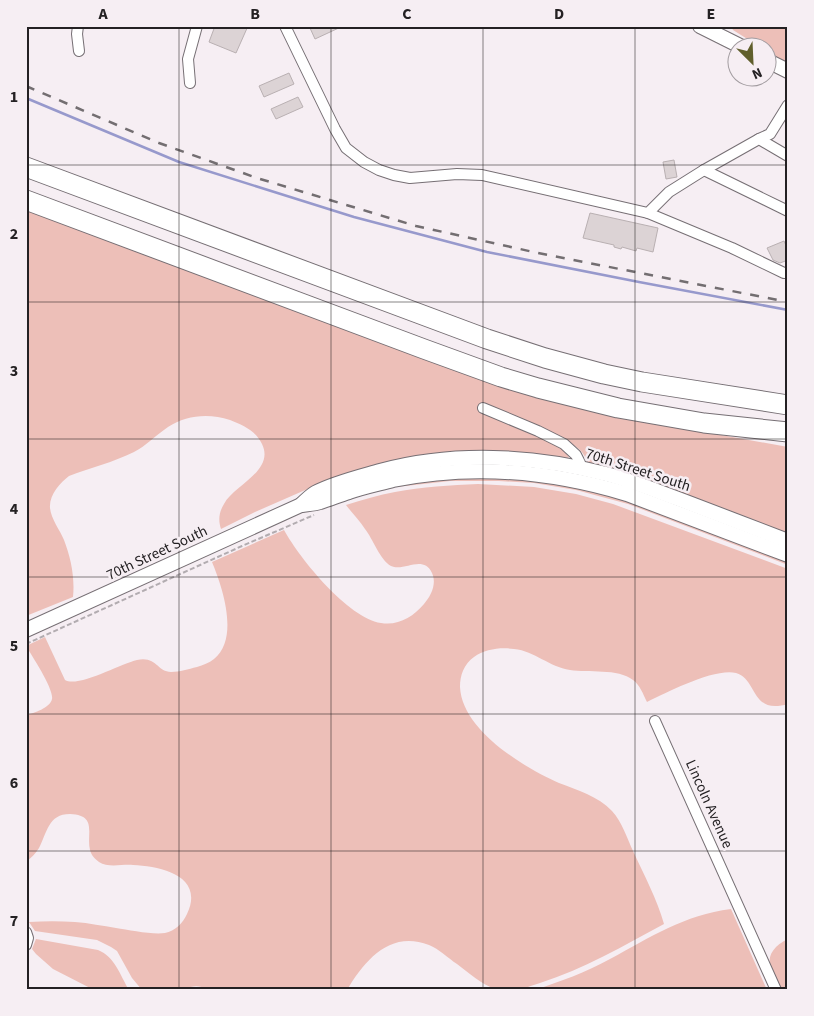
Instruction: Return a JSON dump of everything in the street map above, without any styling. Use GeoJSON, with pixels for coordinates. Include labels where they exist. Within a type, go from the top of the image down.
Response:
{"type":"FeatureCollection","features":[{"type":"Feature","properties":{"kind":"highway"},"geometry":{"type":"LineString","coordinates":[[26,168],[506,346],[564,364],[642,382],[788,405]]}},
{"type":"Feature","properties":{"kind":"highway"},"geometry":{"type":"LineString","coordinates":[[26,200],[508,379],[562,395],[618,408],[704,423],[788,432]]}},
{"type":"Feature","properties":{"kind":"highway"},"geometry":{"type":"LineString","coordinates":[[642,382],[788,396]]}},
{"type":"Feature","properties":{"kind":"highway"},"geometry":{"type":"LineString","coordinates":[[704,423],[742,435],[788,443]]}},
{"type":"Feature","properties":{"kind":"main road"},"geometry":{"type":"LineString","coordinates":[[700,26],[726,39]]}},
{"type":"Feature","properties":{"kind":"main road"},"geometry":{"type":"LineString","coordinates":[[776,65],[788,71]]}},
{"type":"Feature","properties":{"kind":"main road","name":"70th Street South"},"geometry":{"type":"LineString","coordinates":[[26,630],[301,505],[314,494],[351,480],[395,468],[437,460],[496,458],[579,467],[632,482],[788,541]]}},
{"type":"Feature","properties":{"kind":"main road","name":"70th Street South"},"geometry":{"type":"LineString","coordinates":[[301,505],[318,503],[366,487],[420,476],[475,471],[529,474],[577,481],[627,494],[788,555]]}},
{"type":"Feature","properties":{"kind":"street"},"geometry":{"type":"LineString","coordinates":[[78,26],[79,51]]}},
{"type":"Feature","properties":{"kind":"street"},"geometry":{"type":"LineString","coordinates":[[190,82],[188,59],[197,26]]}},
{"type":"Feature","properties":{"kind":"street"},"geometry":{"type":"LineString","coordinates":[[285,26],[346,148],[364,162],[379,170],[410,178],[457,174],[482,175],[648,212],[732,248],[784,273],[788,273]]}},
{"type":"Feature","properties":{"kind":"street"},"geometry":{"type":"LineString","coordinates":[[648,212],[668,192],[770,134],[788,105]]}},
{"type":"Feature","properties":{"kind":"street"},"geometry":{"type":"LineString","coordinates":[[759,139],[788,156]]}},
{"type":"Feature","properties":{"kind":"street"},"geometry":{"type":"LineString","coordinates":[[704,170],[788,211]]}},
{"type":"Feature","properties":{"kind":"street"},"geometry":{"type":"LineString","coordinates":[[483,408],[564,444],[576,455],[579,460],[579,467]]}},
{"type":"Feature","properties":{"kind":"street","name":"Lincoln Avenue"},"geometry":{"type":"LineString","coordinates":[[655,721],[776,990]]}},
{"type":"Feature","properties":{"kind":"street"},"geometry":{"type":"LineString","coordinates":[[26,932],[28,938],[26,945]]}},
{"type":"Feature","properties":{"kind":"path"},"geometry":{"type":"LineString","coordinates":[[26,644],[319,513]]}},
{"type":"Feature","properties":{"kind":"shaded area"},"geometry":{"type":"Polygon","coordinates":[[[731,26],[788,26],[788,65],[776,58],[776,38],[746,38],[733,30],[731,26]]]}},
{"type":"Feature","properties":{"kind":"shaded area"},"geometry":{"type":"Polygon","coordinates":[[[26,210],[480,379],[594,412],[788,447],[788,535],[588,464],[585,456],[573,445],[557,438],[532,432],[564,449],[569,457],[319,484],[221,529],[220,516],[224,504],[258,470],[265,454],[259,439],[244,426],[214,416],[198,416],[175,423],[134,452],[69,476],[59,486],[51,498],[50,508],[69,554],[73,575],[73,597],[26,616],[26,210]]]}},
{"type":"Feature","properties":{"kind":"shaded area"},"geometry":{"type":"Polygon","coordinates":[[[501,477],[553,482],[626,500],[788,561],[788,565],[628,504],[576,490],[534,483],[499,481],[450,481],[396,487],[461,478],[501,477]]]}},
{"type":"Feature","properties":{"kind":"shaded area"},"geometry":{"type":"Polygon","coordinates":[[[478,484],[534,487],[576,494],[613,504],[788,569],[788,704],[767,705],[761,701],[743,677],[736,673],[727,672],[704,677],[647,702],[638,684],[627,676],[611,672],[570,670],[555,666],[522,650],[509,648],[493,649],[478,654],[465,666],[462,674],[460,687],[463,703],[471,718],[497,745],[512,757],[544,776],[594,797],[616,815],[658,905],[664,924],[572,971],[517,990],[495,989],[475,978],[429,945],[415,941],[402,941],[380,951],[371,959],[362,968],[347,990],[209,990],[196,986],[178,990],[142,990],[132,978],[117,951],[111,947],[97,940],[35,931],[29,922],[75,922],[141,932],[165,933],[181,923],[187,914],[191,901],[190,890],[185,882],[167,871],[144,866],[111,865],[99,862],[93,857],[91,852],[88,822],[79,815],[70,814],[57,817],[49,825],[39,848],[26,862],[26,798],[28,788],[26,774],[26,715],[48,705],[51,702],[52,694],[26,646],[45,637],[65,680],[71,682],[89,678],[130,662],[144,659],[153,662],[163,670],[171,672],[178,672],[206,664],[214,659],[222,650],[226,638],[227,625],[224,598],[212,562],[284,530],[301,556],[326,586],[354,610],[368,619],[381,623],[387,624],[405,620],[427,601],[434,586],[432,573],[424,565],[396,567],[387,563],[368,533],[346,505],[405,490],[478,484]]]}},
{"type":"Feature","properties":{"kind":"shaded area"},"geometry":{"type":"Polygon","coordinates":[[[731,909],[767,990],[534,990],[592,968],[668,928],[698,916],[731,909]]]}},
{"type":"Feature","properties":{"kind":"shaded area"},"geometry":{"type":"Polygon","coordinates":[[[36,939],[98,950],[104,953],[113,962],[129,990],[94,990],[53,969],[32,949],[36,939]]]}},
{"type":"Feature","properties":{"kind":"shaded area"},"geometry":{"type":"Polygon","coordinates":[[[788,939],[788,990],[781,990],[771,969],[770,959],[775,948],[788,939]]]}},
{"type":"Feature","properties":{"kind":"building"},"geometry":{"type":"Polygon","coordinates":[[[215,26],[248,26],[236,53],[209,42],[215,26]]]}},
{"type":"Feature","properties":{"kind":"building"},"geometry":{"type":"Polygon","coordinates":[[[314,26],[343,26],[315,39],[310,28],[314,26]]]}},
{"type":"Feature","properties":{"kind":"building"},"geometry":{"type":"Polygon","coordinates":[[[289,73],[294,84],[264,97],[259,86],[289,73]]]}},
{"type":"Feature","properties":{"kind":"building"},"geometry":{"type":"Polygon","coordinates":[[[298,97],[303,107],[276,119],[271,109],[298,97]]]}},
{"type":"Feature","properties":{"kind":"building"},"geometry":{"type":"Polygon","coordinates":[[[674,160],[677,177],[666,179],[663,162],[674,160]]]}},
{"type":"Feature","properties":{"kind":"building"},"geometry":{"type":"Polygon","coordinates":[[[590,213],[658,228],[653,252],[637,248],[636,251],[622,247],[621,249],[614,247],[614,245],[583,238],[590,213]]]}},
{"type":"Feature","properties":{"kind":"building"},"geometry":{"type":"Polygon","coordinates":[[[784,241],[788,250],[788,260],[780,263],[773,260],[767,248],[784,241]]]}},
{"type":"Feature","properties":{"kind":"waterway"},"geometry":{"type":"LineString","coordinates":[[26,98],[179,162],[354,217],[487,252],[788,310]]}},
{"type":"Feature","properties":{"kind":"railway"},"geometry":{"type":"LineString","coordinates":[[26,86],[159,143],[257,178],[416,226],[538,253],[788,302]]}}]}
